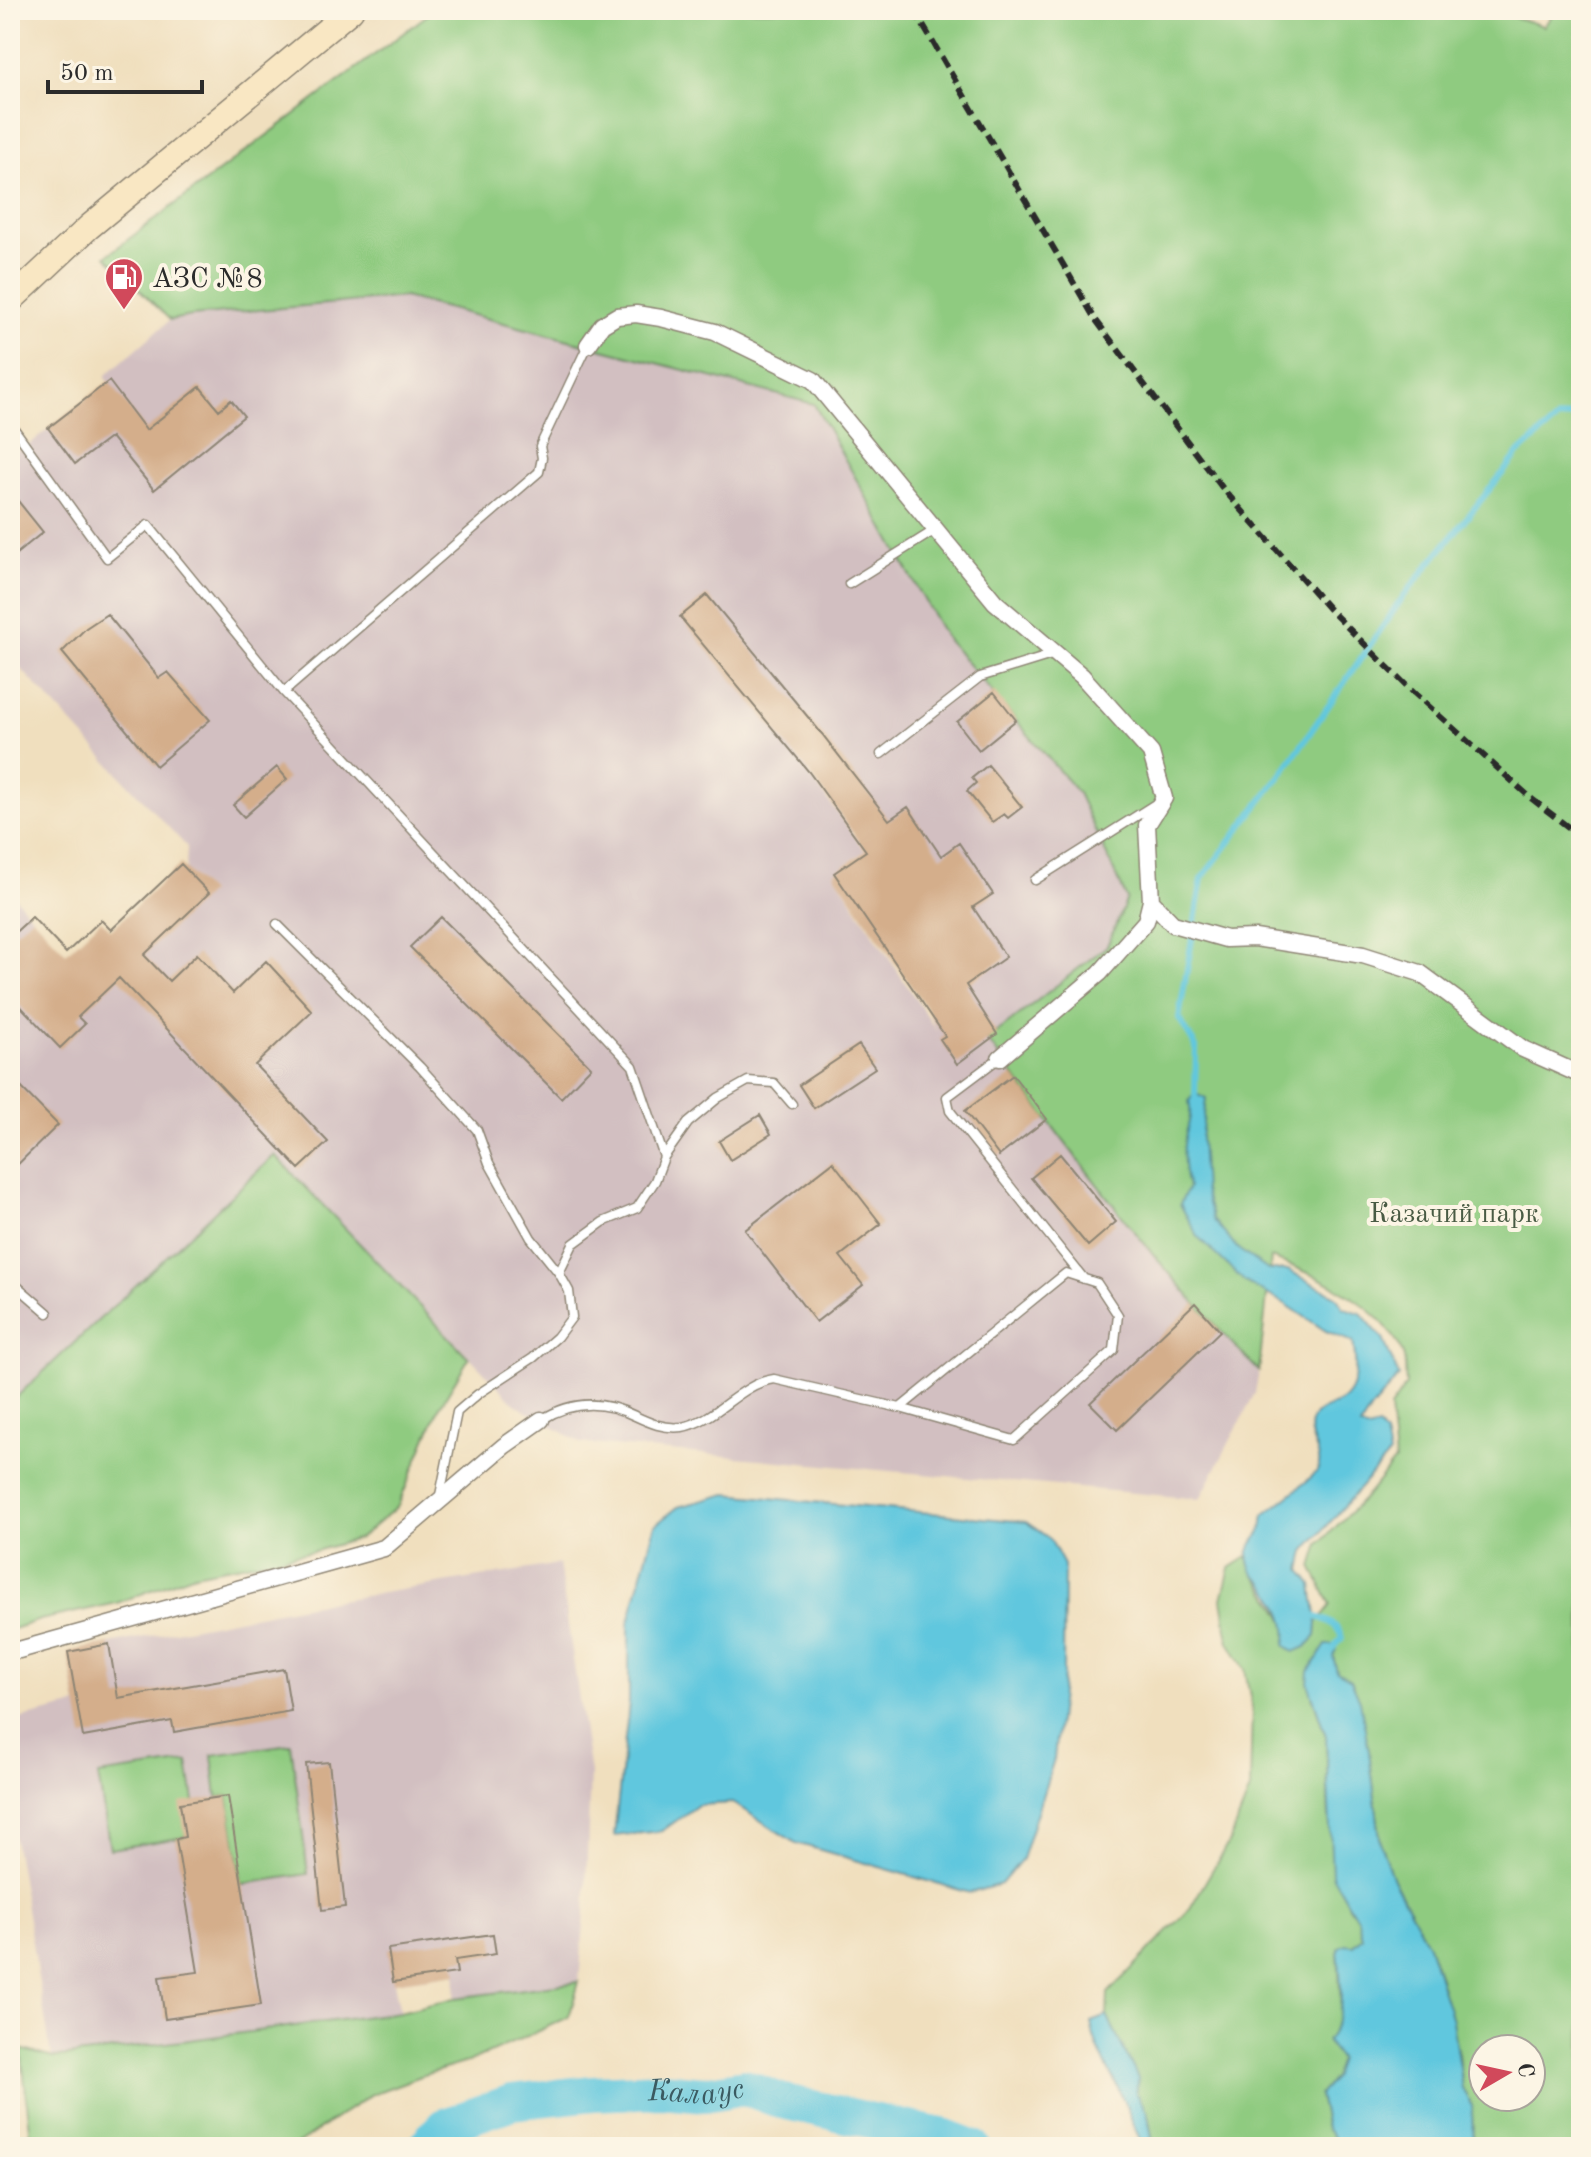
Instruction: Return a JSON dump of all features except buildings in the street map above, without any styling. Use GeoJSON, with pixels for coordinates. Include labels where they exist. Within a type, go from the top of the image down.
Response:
{"type":"FeatureCollection","features":[{"type":"Feature","properties":{"kind":"main road"},"geometry":{"type":"LineString","coordinates":[[10,301],[89,227],[351,10]]}},
{"type":"Feature","properties":{"kind":"street"},"geometry":{"type":"LineString","coordinates":[[588,345],[602,325],[617,316],[636,314],[715,332],[813,380],[995,602],[1082,676],[1151,753],[1164,798],[1147,825],[1151,901],[1146,921],[1108,965],[1071,1000],[1000,1058]]}},
{"type":"Feature","properties":{"kind":"street"},"geometry":{"type":"LineString","coordinates":[[1151,901],[1173,924],[1226,939],[1255,938],[1363,955],[1420,973],[1523,1049],[1581,1075]]}},
{"type":"Feature","properties":{"kind":"street"},"geometry":{"type":"LineString","coordinates":[[10,1650],[384,1548],[504,1446],[541,1420]]}},
{"type":"Feature","properties":{"kind":"lane"},"geometry":{"type":"LineString","coordinates":[[284,692],[539,472],[540,446],[588,345]]}},
{"type":"Feature","properties":{"kind":"lane"},"geometry":{"type":"LineString","coordinates":[[10,423],[107,558],[148,525],[284,692],[633,1066],[664,1157]]}},
{"type":"Feature","properties":{"kind":"lane"},"geometry":{"type":"LineString","coordinates":[[849,584],[936,529]]}},
{"type":"Feature","properties":{"kind":"lane"},"geometry":{"type":"LineString","coordinates":[[881,754],[980,677],[1055,654]]}},
{"type":"Feature","properties":{"kind":"lane"},"geometry":{"type":"LineString","coordinates":[[1035,880],[1164,798]]}},
{"type":"Feature","properties":{"kind":"lane"},"geometry":{"type":"LineString","coordinates":[[277,924],[420,1067],[477,1130],[489,1163],[531,1238],[569,1291],[572,1317],[557,1337],[457,1412],[439,1501]]}},
{"type":"Feature","properties":{"kind":"lane"},"geometry":{"type":"LineString","coordinates":[[1000,1058],[947,1097],[950,1111],[1085,1279]]}},
{"type":"Feature","properties":{"kind":"lane"},"geometry":{"type":"LineString","coordinates":[[559,1273],[573,1244],[603,1222],[637,1208],[655,1181],[664,1157],[688,1123],[718,1098],[748,1081],[774,1083],[792,1104]]}},
{"type":"Feature","properties":{"kind":"lane"},"geometry":{"type":"LineString","coordinates":[[541,1420],[559,1409],[582,1404],[608,1406],[654,1426],[683,1427],[704,1418],[758,1381],[774,1379],[900,1408],[1014,1440],[1114,1350],[1118,1315],[1097,1283],[1066,1273],[900,1408]]}},
{"type":"Feature","properties":{"kind":"lane"},"geometry":{"type":"LineString","coordinates":[[10,1280],[48,1313]]}},
{"type":"Feature","properties":{"kind":"shaded area"},"geometry":{"type":"Polygon","coordinates":[[[404,297],[814,403],[945,637],[1078,793],[1127,899],[1107,946],[997,1034],[981,1010],[941,1039],[957,1064],[987,1040],[1195,1303],[1259,1371],[1255,1393],[1200,1499],[581,1443],[515,1404],[276,1156],[10,1403],[10,995],[78,1017],[119,978],[299,1169],[327,1142],[255,1065],[312,1011],[266,962],[207,1017],[197,955],[169,981],[144,955],[209,893],[186,869],[187,847],[10,657],[10,503],[15,498],[14,468],[10,456],[18,449],[21,451],[109,382],[105,376],[170,320],[404,297]],[[231,400],[219,410],[121,450],[154,490],[178,471],[172,462],[244,416],[231,400]],[[835,751],[808,773],[865,851],[834,873],[937,1032],[928,1011],[1006,958],[973,907],[993,893],[959,844],[941,856],[908,808],[889,820],[835,751]]]}},
{"type":"Feature","properties":{"kind":"shaded area"},"geometry":{"type":"Polygon","coordinates":[[[10,891],[32,917],[10,937],[10,891]]]}},
{"type":"Feature","properties":{"kind":"shaded area"},"geometry":{"type":"Polygon","coordinates":[[[559,1564],[590,1773],[579,1982],[455,1998],[456,1973],[394,1982],[400,2012],[52,2058],[10,1815],[10,1721],[77,1705],[68,1652],[309,1605],[559,1564]]]}},
{"type":"Feature","properties":{"kind":"green space","name":"Казачий парк"},"geometry":{"type":"Polygon","coordinates":[[[434,10],[1508,10],[1507,15],[1544,26],[1556,10],[1581,10],[1581,2147],[1473,2147],[1472,2113],[1547,2113],[1547,2033],[1467,2033],[1467,2098],[1462,2089],[1458,2054],[1439,1977],[1428,1945],[1393,1879],[1381,1846],[1369,1751],[1351,1680],[1337,1673],[1333,1656],[1337,1645],[1312,1696],[1326,1736],[1329,1820],[1349,1906],[1358,1920],[1362,1937],[1353,1945],[1338,1948],[1341,2010],[1336,2030],[1340,2060],[1334,2077],[1319,2095],[1326,2128],[1340,2147],[1158,2147],[1152,2138],[1147,2111],[1136,2094],[1137,2078],[1107,2016],[1108,1993],[1189,1910],[1230,1840],[1250,1790],[1252,1708],[1245,1669],[1229,1642],[1222,1599],[1230,1568],[1247,1557],[1289,1630],[1316,1636],[1317,1623],[1331,1605],[1312,1567],[1319,1544],[1369,1493],[1395,1461],[1390,1408],[1406,1385],[1404,1358],[1394,1337],[1365,1307],[1328,1283],[1271,1258],[1259,1371],[1152,1252],[987,1040],[1107,946],[1127,899],[1078,793],[945,637],[814,404],[404,297],[170,320],[106,256],[434,10]]]}},
{"type":"Feature","properties":{"kind":"green space"},"geometry":{"type":"Polygon","coordinates":[[[275,1155],[469,1358],[439,1408],[398,1506],[360,1538],[319,1550],[195,1574],[117,1603],[10,1630],[10,1403],[275,1155]]]}},
{"type":"Feature","properties":{"kind":"green space"},"geometry":{"type":"Polygon","coordinates":[[[291,1744],[308,1874],[242,1884],[228,1796],[217,1797],[212,1755],[291,1744]]]}},
{"type":"Feature","properties":{"kind":"green space"},"geometry":{"type":"Polygon","coordinates":[[[188,1762],[194,1801],[185,1837],[110,1849],[98,1775],[188,1762]]]}},
{"type":"Feature","properties":{"kind":"green space"},"geometry":{"type":"Polygon","coordinates":[[[579,1982],[569,2017],[474,2060],[372,2094],[293,2147],[32,2147],[21,2049],[53,2058],[400,2012],[455,1998],[579,1982]]]}},
{"type":"Feature","properties":{"kind":"water"},"geometry":{"type":"Polygon","coordinates":[[[1194,1093],[1206,1099],[1201,1139],[1204,1190],[1213,1220],[1238,1249],[1268,1270],[1288,1270],[1336,1296],[1344,1308],[1361,1313],[1383,1339],[1399,1376],[1360,1427],[1369,1430],[1378,1426],[1385,1435],[1389,1455],[1305,1551],[1301,1570],[1312,1585],[1316,1636],[1306,1647],[1294,1652],[1285,1645],[1286,1628],[1282,1612],[1252,1571],[1249,1553],[1261,1531],[1264,1515],[1317,1471],[1319,1458],[1311,1424],[1319,1412],[1343,1399],[1353,1386],[1353,1342],[1326,1331],[1245,1282],[1198,1237],[1180,1204],[1188,1188],[1184,1147],[1190,1118],[1189,1101],[1194,1093]]]}},
{"type":"Feature","properties":{"kind":"water"},"geometry":{"type":"Polygon","coordinates":[[[727,1494],[1026,1522],[1050,1539],[1064,1565],[1063,1674],[1054,1759],[1022,1859],[1001,1884],[970,1893],[796,1843],[733,1803],[698,1805],[662,1831],[614,1836],[629,1703],[629,1622],[655,1525],[678,1507],[727,1494]]]}},
{"type":"Feature","properties":{"kind":"water"},"geometry":{"type":"Polygon","coordinates":[[[1326,1645],[1338,1645],[1333,1656],[1337,1672],[1351,1680],[1360,1701],[1381,1846],[1393,1879],[1428,1945],[1452,2020],[1462,2089],[1467,2098],[1467,2113],[1472,2113],[1473,2147],[1340,2147],[1326,2128],[1319,2095],[1334,2077],[1340,2060],[1326,2041],[1333,2031],[1340,2008],[1338,1948],[1345,1944],[1353,1945],[1362,1937],[1358,1920],[1332,1875],[1326,1736],[1308,1683],[1309,1671],[1326,1645]]]}},
{"type":"Feature","properties":{"kind":"water"},"geometry":{"type":"Polygon","coordinates":[[[1107,2016],[1138,2078],[1136,2094],[1147,2111],[1152,2138],[1143,2144],[1093,2033],[1091,2022],[1107,2016]]]}},
{"type":"Feature","properties":{"kind":"waterway"},"geometry":{"type":"LineString","coordinates":[[1195,1098],[1196,1047],[1179,1018],[1202,878],[1281,775],[1403,597],[1518,454],[1558,419],[1581,414]]}},
{"type":"Feature","properties":{"kind":"waterway"},"geometry":{"type":"LineString","coordinates":[[1312,1616],[1338,1629],[1342,1638],[1331,1651]]}},
{"type":"Feature","properties":{"kind":"waterway","name":"Калаус"},"geometry":{"type":"LineString","coordinates":[[424,2147],[444,2126],[512,2102],[593,2093],[661,2090],[705,2094],[744,2087],[781,2101],[947,2137],[973,2147]]}},
{"type":"Feature","properties":{"kind":"railway"},"geometry":{"type":"LineString","coordinates":[[914,10],[1095,319],[1224,490],[1329,609],[1414,693],[1532,799],[1581,837]]}},
{"type":"Feature","properties":{"kind":"place","name":"АЗС №8"},"geometry":{"type":"Point","coordinates":[124,311]}}]}
